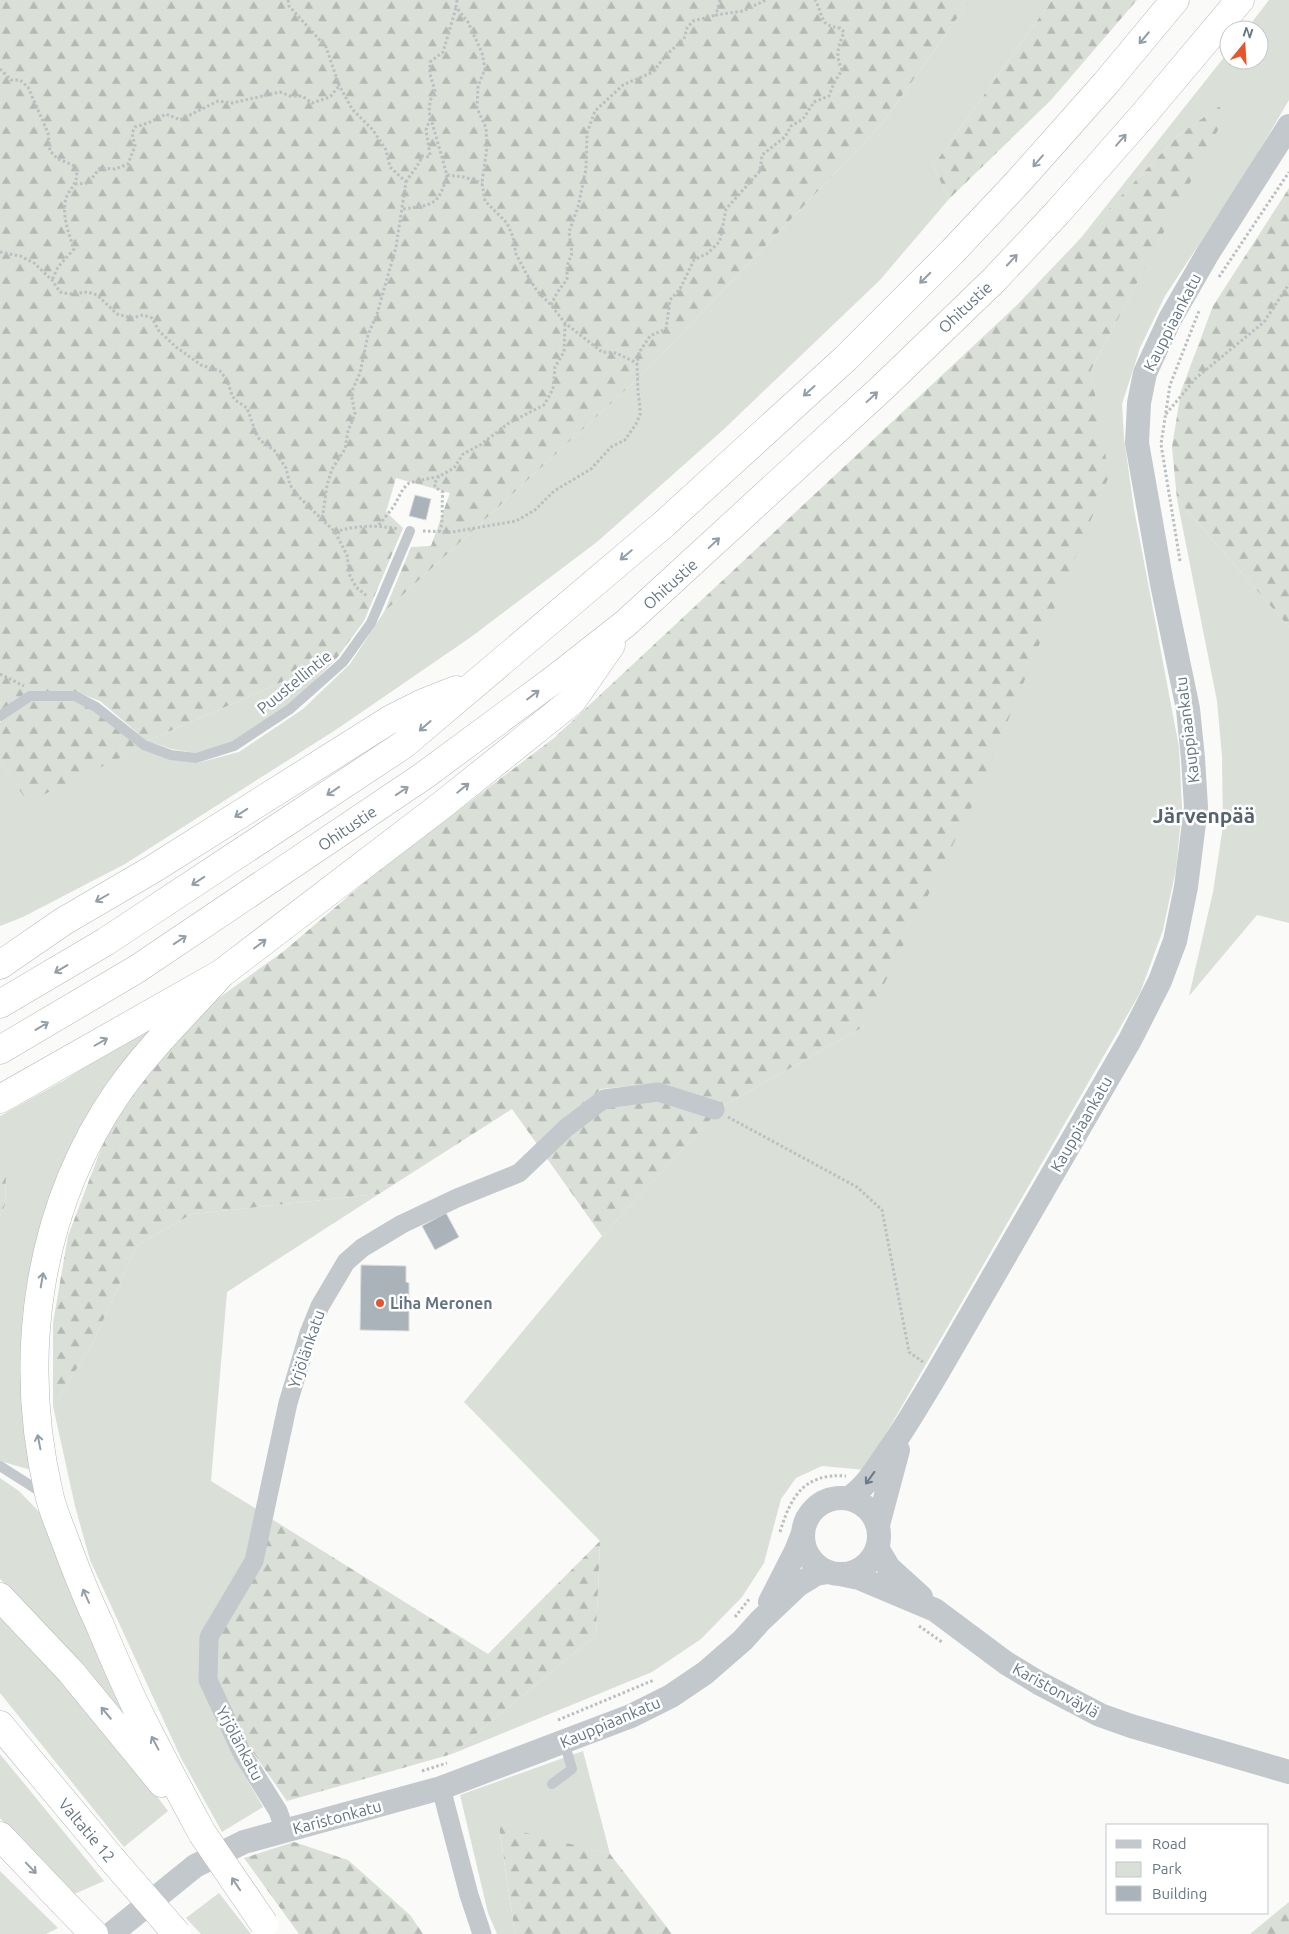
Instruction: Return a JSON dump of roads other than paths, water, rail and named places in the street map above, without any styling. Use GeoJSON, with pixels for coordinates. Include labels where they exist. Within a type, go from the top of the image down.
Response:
{"type":"FeatureCollection","features":[{"type":"Feature","properties":{"kind":"highway"},"geometry":{"type":"LineString","coordinates":[[0,1004],[106,942],[403,745],[664,524],[846,358],[1018,182],[1106,83],[1175,0]]}},
{"type":"Feature","properties":{"kind":"highway","name":"Ohitustie"},"geometry":{"type":"LineString","coordinates":[[0,1050],[137,969],[422,777],[556,678],[626,623],[883,387],[993,280],[1058,212],[1145,113],[1240,0]]}},
{"type":"Feature","properties":{"kind":"highway"},"geometry":{"type":"LineString","coordinates":[[0,1099],[222,973],[442,805],[572,701],[626,623]]}},
{"type":"Feature","properties":{"kind":"highway"},"geometry":{"type":"LineString","coordinates":[[0,965],[64,921],[153,869],[391,719],[423,703],[473,684]]}},
{"type":"Feature","properties":{"kind":"highway"},"geometry":{"type":"LineString","coordinates":[[0,944],[64,921]]}},
{"type":"Feature","properties":{"kind":"highway"},"geometry":{"type":"LineString","coordinates":[[202,1833],[140,1714],[80,1582],[49,1497],[36,1430],[34,1369],[36,1311],[47,1252],[64,1195],[90,1140],[118,1092],[148,1055],[222,973]]}},
{"type":"Feature","properties":{"kind":"highway"},"geometry":{"type":"LineString","coordinates":[[0,1598],[71,1672],[202,1833],[267,1929]]}},
{"type":"Feature","properties":{"kind":"highway","name":"Valtatie 12"},"geometry":{"type":"LineString","coordinates":[[0,1726],[177,1934]]}},
{"type":"Feature","properties":{"kind":"highway"},"geometry":{"type":"LineString","coordinates":[[0,1836],[94,1934]]}},
{"type":"Feature","properties":{"kind":"street","name":"Kauppiaankatu"},"geometry":{"type":"LineString","coordinates":[[849,1498],[860,1491],[868,1482],[938,1372],[1130,1040],[1160,981],[1175,941],[1186,887],[1196,807],[1193,758],[1188,708],[1162,584],[1137,443],[1139,403],[1145,374],[1170,319],[1208,253],[1289,126]]}},
{"type":"Feature","properties":{"kind":"street","name":"Yrjölänkatu"},"geometry":{"type":"LineString","coordinates":[[285,1831],[278,1811],[243,1755],[208,1680],[209,1637],[254,1561],[288,1403],[309,1333],[320,1306],[346,1262],[362,1248],[402,1224],[457,1198],[520,1173],[566,1128],[604,1099],[658,1092],[715,1110]]}},
{"type":"Feature","properties":{"kind":"street","name":"Kauppiaankatu"},"geometry":{"type":"LineString","coordinates":[[878,1536],[894,1462],[906,1425]]}},
{"type":"Feature","properties":{"kind":"street"},"geometry":{"type":"LineString","coordinates":[[760,1621],[789,1568],[806,1521],[813,1510],[823,1502],[836,1498],[849,1498],[867,1508],[874,1516],[878,1536],[889,1568],[935,1610]]}},
{"type":"Feature","properties":{"kind":"street"},"geometry":{"type":"LineString","coordinates":[[803,1533],[804,1546],[809,1557],[818,1566],[834,1573]]}},
{"type":"Feature","properties":{"kind":"street"},"geometry":{"type":"LineString","coordinates":[[760,1621],[806,1579],[816,1574],[854,1572],[863,1567],[872,1558],[878,1536]]}},
{"type":"Feature","properties":{"kind":"street","name":"Karistonväylä"},"geometry":{"type":"LineString","coordinates":[[834,1573],[859,1578],[935,1610],[1014,1668],[1100,1715],[1130,1726],[1289,1772]]}},
{"type":"Feature","properties":{"kind":"street","name":"Kauppiaankatu"},"geometry":{"type":"LineString","coordinates":[[441,1788],[557,1733],[631,1716],[671,1696],[705,1673],[743,1640],[760,1621]]}},
{"type":"Feature","properties":{"kind":"street","name":"Karistonkatu"},"geometry":{"type":"LineString","coordinates":[[110,1934],[195,1866],[244,1842],[441,1788]]}},
{"type":"Feature","properties":{"kind":"street"},"geometry":{"type":"LineString","coordinates":[[441,1788],[469,1895],[482,1934]]}},
{"type":"Feature","properties":{"kind":"lane","name":"Puustellintie"},"geometry":{"type":"LineString","coordinates":[[0,716],[30,696],[74,696],[96,706],[144,745],[171,755],[196,758],[234,746],[290,709],[343,662],[371,623],[410,531]]}},
{"type":"Feature","properties":{"kind":"lane"},"geometry":{"type":"LineString","coordinates":[[0,1466],[49,1497]]}},
{"type":"Feature","properties":{"kind":"lane"},"geometry":{"type":"LineString","coordinates":[[552,1784],[572,1769],[557,1733]]}},
{"type":"Feature","properties":{"kind":"place","name":"Liha Meronen"},"geometry":{"type":"Point","coordinates":[380,1303]}},
{"type":"Feature","properties":{"kind":"district","name":"Järvenpää"},"geometry":{"type":"Point","coordinates":[1204,815]}}]}
